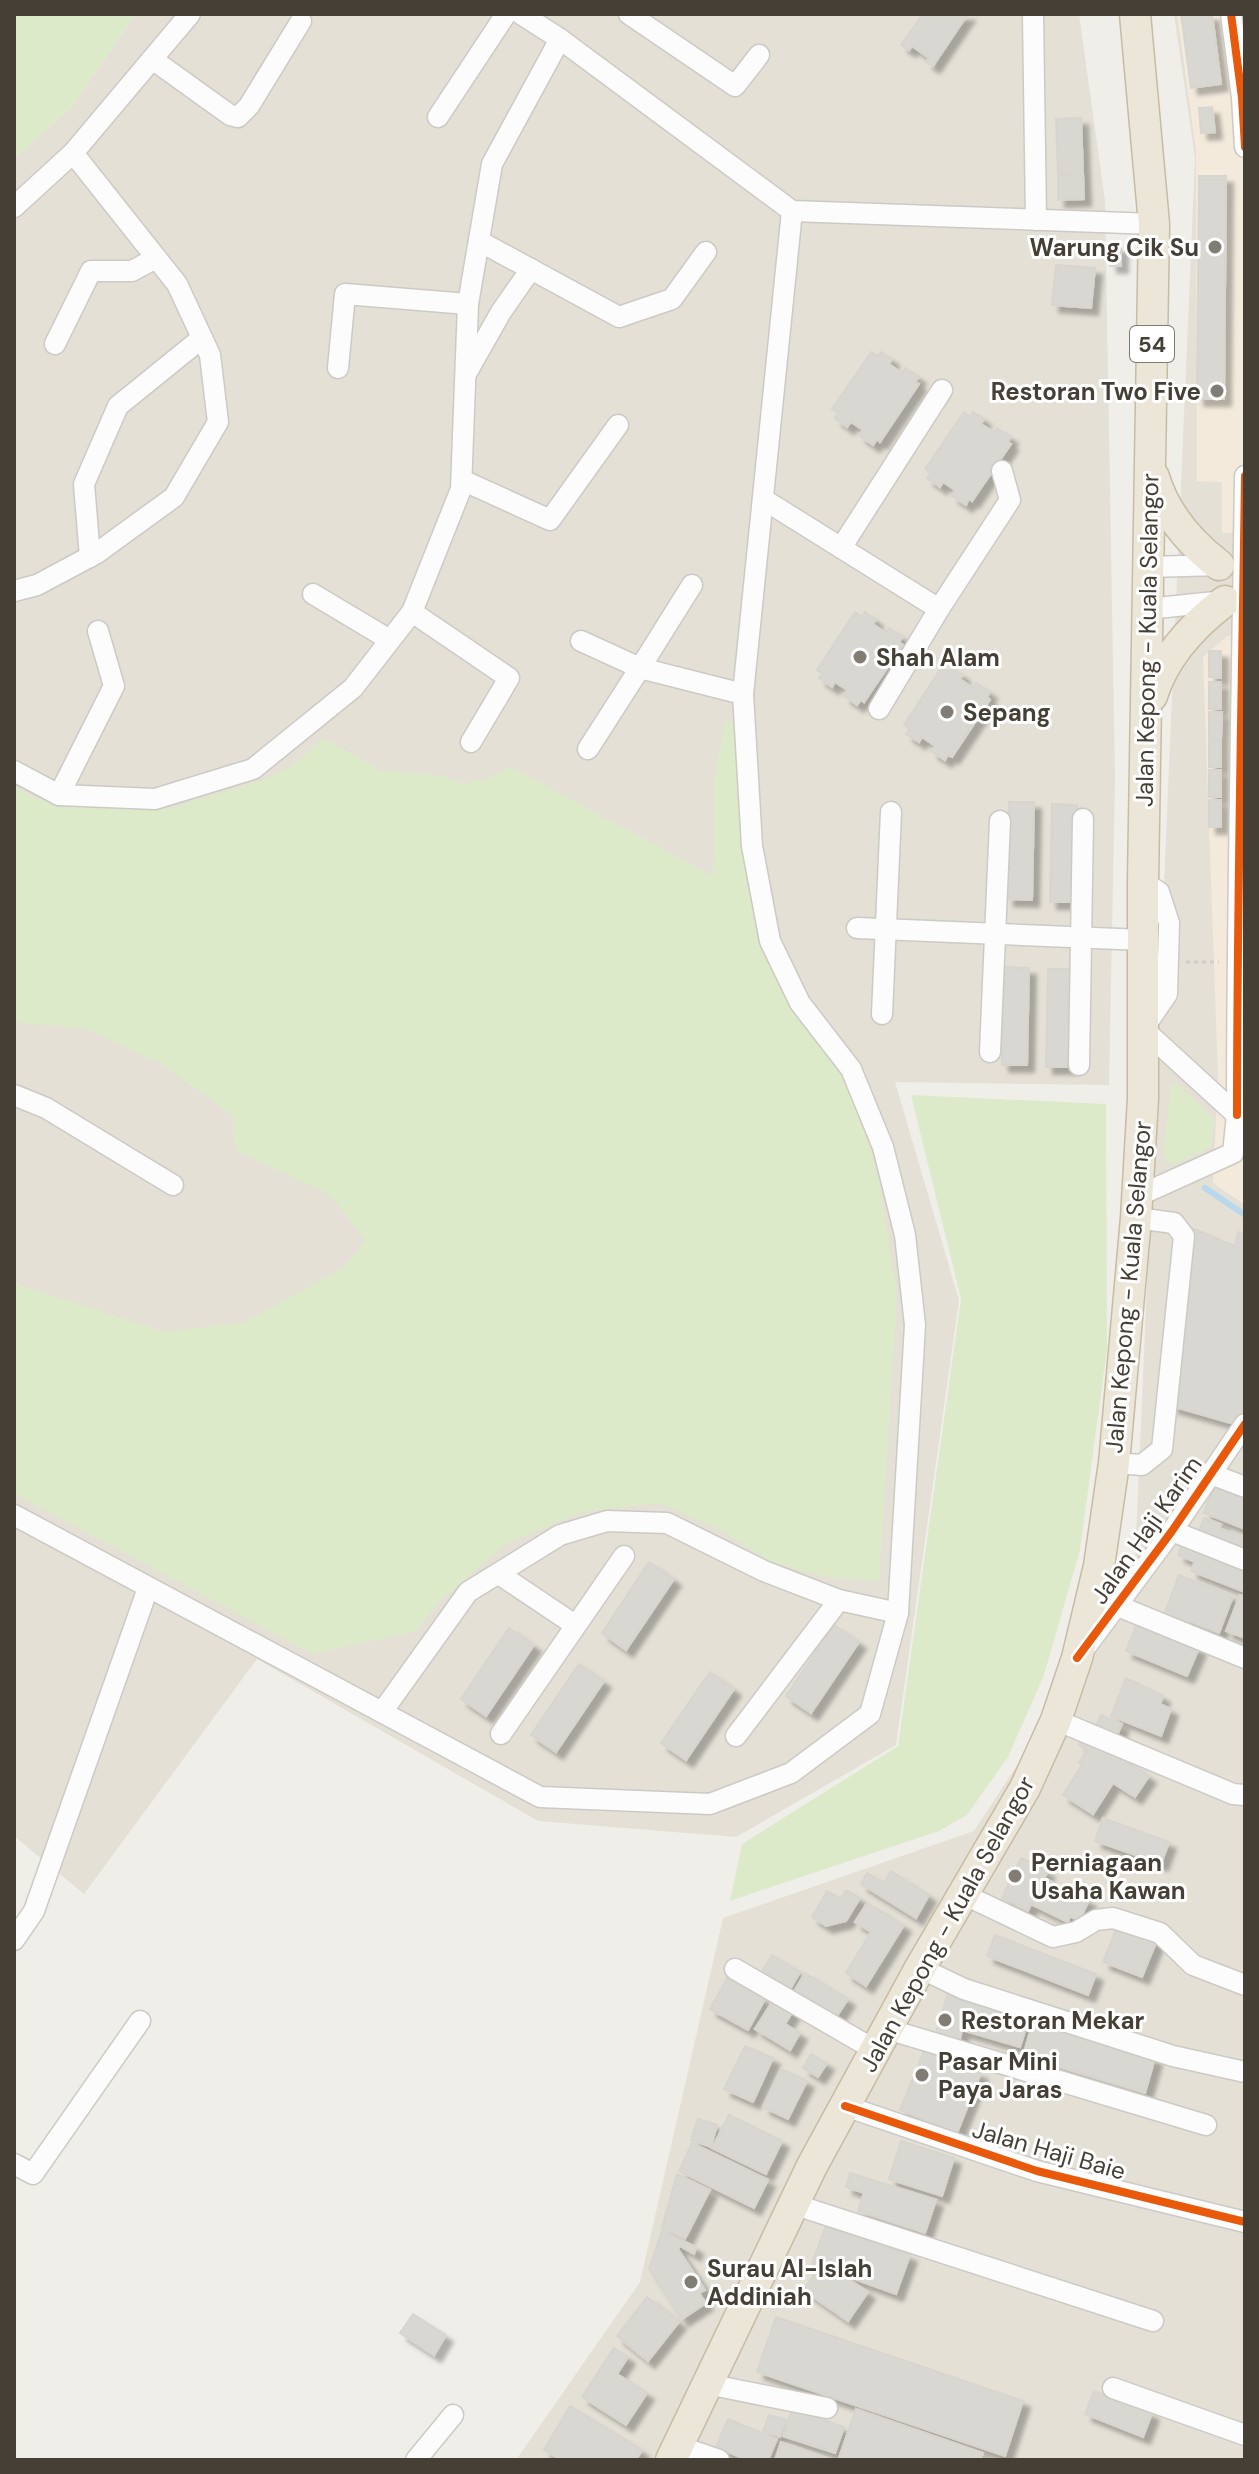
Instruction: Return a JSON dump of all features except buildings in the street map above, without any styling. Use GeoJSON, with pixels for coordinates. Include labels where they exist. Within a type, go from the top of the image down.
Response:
{"type":"FeatureCollection","features":[{"type":"Feature","properties":{"kind":"highway","name":"Jalan Kepong - Kuala Selangor"},"geometry":{"type":"LineString","coordinates":[[675,2453],[793,2204],[920,1968],[1025,1788],[1056,1720],[1077,1658],[1099,1566],[1114,1463],[1137,1207],[1143,1098],[1143,882],[1154,224],[1135,14]]}},
{"type":"Feature","properties":{"kind":"highway"},"geometry":{"type":"LineString","coordinates":[[1150,463],[1157,488],[1182,531],[1199,550],[1236,563]]}},
{"type":"Feature","properties":{"kind":"highway"},"geometry":{"type":"LineString","coordinates":[[1146,716],[1166,663],[1183,639],[1202,618],[1238,598]]}},
{"type":"Feature","properties":{"kind":"street"},"geometry":{"type":"LineString","coordinates":[[14,207],[73,153],[190,14]]}},
{"type":"Feature","properties":{"kind":"street"},"geometry":{"type":"LineString","coordinates":[[438,117],[506,14]]}},
{"type":"Feature","properties":{"kind":"street"},"geometry":{"type":"LineString","coordinates":[[521,14],[560,39],[792,211],[1154,224]]}},
{"type":"Feature","properties":{"kind":"street"},"geometry":{"type":"LineString","coordinates":[[629,14],[735,86],[759,55]]}},
{"type":"Feature","properties":{"kind":"street"},"geometry":{"type":"LineString","coordinates":[[1033,14],[1036,220]]}},
{"type":"Feature","properties":{"kind":"street"},"geometry":{"type":"LineString","coordinates":[[1231,14],[1245,147]]}},
{"type":"Feature","properties":{"kind":"street"},"geometry":{"type":"LineString","coordinates":[[152,59],[230,115],[238,117],[249,106],[301,21]]}},
{"type":"Feature","properties":{"kind":"street"},"geometry":{"type":"LineString","coordinates":[[14,771],[59,795],[155,799],[253,769],[353,688],[412,612],[461,489],[468,304],[492,164],[560,39]]}},
{"type":"Feature","properties":{"kind":"street"},"geometry":{"type":"LineString","coordinates":[[14,591],[37,585],[90,557],[174,497],[218,422],[210,355],[177,284],[73,153]]}},
{"type":"Feature","properties":{"kind":"street"},"geometry":{"type":"LineString","coordinates":[[14,1515],[540,1797],[710,1804],[791,1773],[870,1714],[898,1613],[915,1325],[905,1235],[883,1147],[851,1069],[800,1003],[770,941],[752,846],[743,694],[792,211]]}},
{"type":"Feature","properties":{"kind":"street"},"geometry":{"type":"LineString","coordinates":[[479,241],[619,317],[672,299],[706,252]]}},
{"type":"Feature","properties":{"kind":"street"},"geometry":{"type":"LineString","coordinates":[[55,344],[91,271],[132,271],[156,258]]}},
{"type":"Feature","properties":{"kind":"street"},"geometry":{"type":"LineString","coordinates":[[465,376],[501,312],[531,269]]}},
{"type":"Feature","properties":{"kind":"street"},"geometry":{"type":"LineString","coordinates":[[338,368],[345,294],[468,304]]}},
{"type":"Feature","properties":{"kind":"street"},"geometry":{"type":"LineString","coordinates":[[90,557],[84,484],[118,406],[202,338]]}},
{"type":"Feature","properties":{"kind":"street"},"geometry":{"type":"LineString","coordinates":[[841,548],[942,390]]}},
{"type":"Feature","properties":{"kind":"street"},"geometry":{"type":"LineString","coordinates":[[462,480],[550,520],[618,425]]}},
{"type":"Feature","properties":{"kind":"street"},"geometry":{"type":"LineString","coordinates":[[879,709],[1010,500],[1002,471]]}},
{"type":"Feature","properties":{"kind":"street"},"geometry":{"type":"LineString","coordinates":[[1137,1207],[1239,1154],[1238,962],[1243,694],[1236,563],[1245,476]]}},
{"type":"Feature","properties":{"kind":"street"},"geometry":{"type":"LineString","coordinates":[[763,499],[939,609]]}},
{"type":"Feature","properties":{"kind":"street"},"geometry":{"type":"LineString","coordinates":[[1147,567],[1236,563]]}},
{"type":"Feature","properties":{"kind":"street"},"geometry":{"type":"LineString","coordinates":[[588,749],[692,585]]}},
{"type":"Feature","properties":{"kind":"street"},"geometry":{"type":"LineString","coordinates":[[313,594],[390,640]]}},
{"type":"Feature","properties":{"kind":"street"},"geometry":{"type":"LineString","coordinates":[[1147,609],[1238,598]]}},
{"type":"Feature","properties":{"kind":"street"},"geometry":{"type":"LineString","coordinates":[[412,612],[509,678],[471,742]]}},
{"type":"Feature","properties":{"kind":"street"},"geometry":{"type":"LineString","coordinates":[[59,795],[114,686],[98,631]]}},
{"type":"Feature","properties":{"kind":"street"},"geometry":{"type":"LineString","coordinates":[[581,641],[640,668],[743,694]]}},
{"type":"Feature","properties":{"kind":"street"},"geometry":{"type":"LineString","coordinates":[[882,1014],[891,812]]}},
{"type":"Feature","properties":{"kind":"street"},"geometry":{"type":"LineString","coordinates":[[1079,1065],[1083,819]]}},
{"type":"Feature","properties":{"kind":"street"},"geometry":{"type":"LineString","coordinates":[[990,1052],[1000,821]]}},
{"type":"Feature","properties":{"kind":"street"},"geometry":{"type":"LineString","coordinates":[[1143,882],[1159,892],[1169,923],[1167,994],[1143,1029],[1241,1115]]}},
{"type":"Feature","properties":{"kind":"street"},"geometry":{"type":"LineString","coordinates":[[857,928],[1143,940]]}},
{"type":"Feature","properties":{"kind":"street"},"geometry":{"type":"LineString","coordinates":[[14,1095],[46,1108],[173,1185]]}},
{"type":"Feature","properties":{"kind":"street"},"geometry":{"type":"LineString","coordinates":[[1114,1463],[1142,1465],[1162,1449],[1184,1236],[1174,1223],[1137,1207]]}},
{"type":"Feature","properties":{"kind":"street","name":"Jalan Haji Karim"},"geometry":{"type":"LineString","coordinates":[[1077,1658],[1172,1531],[1245,1424]]}},
{"type":"Feature","properties":{"kind":"street"},"geometry":{"type":"LineString","coordinates":[[1211,1474],[1245,1487]]}},
{"type":"Feature","properties":{"kind":"street"},"geometry":{"type":"LineString","coordinates":[[382,1712],[468,1592],[560,1535],[607,1521],[667,1523],[764,1571],[839,1600],[898,1613]]}},
{"type":"Feature","properties":{"kind":"street"},"geometry":{"type":"LineString","coordinates":[[1172,1531],[1245,1560]]}},
{"type":"Feature","properties":{"kind":"street"},"geometry":{"type":"LineString","coordinates":[[501,1734],[624,1556]]}},
{"type":"Feature","properties":{"kind":"street"},"geometry":{"type":"LineString","coordinates":[[499,1574],[575,1625]]}},
{"type":"Feature","properties":{"kind":"street"},"geometry":{"type":"LineString","coordinates":[[14,1940],[34,1911],[148,1588]]}},
{"type":"Feature","properties":{"kind":"street"},"geometry":{"type":"LineString","coordinates":[[736,1736],[839,1600]]}},
{"type":"Feature","properties":{"kind":"street"},"geometry":{"type":"LineString","coordinates":[[1118,1606],[1245,1658]]}},
{"type":"Feature","properties":{"kind":"street"},"geometry":{"type":"LineString","coordinates":[[1056,1720],[1233,1794],[1245,1795]]}},
{"type":"Feature","properties":{"kind":"street"},"geometry":{"type":"LineString","coordinates":[[963,1894],[1053,1937],[1076,1932],[1096,1920],[1113,1918],[1160,1933],[1193,1965],[1245,1985]]}},
{"type":"Feature","properties":{"kind":"street"},"geometry":{"type":"LineString","coordinates":[[920,1968],[964,1989],[1173,2056],[1245,2072]]}},
{"type":"Feature","properties":{"kind":"street"},"geometry":{"type":"LineString","coordinates":[[735,1969],[881,2040],[1206,2125]]}},
{"type":"Feature","properties":{"kind":"street"},"geometry":{"type":"LineString","coordinates":[[14,2164],[33,2174],[140,2021]]}},
{"type":"Feature","properties":{"kind":"street","name":"Jalan Haji Baie"},"geometry":{"type":"LineString","coordinates":[[845,2106],[1037,2171],[1245,2222]]}},
{"type":"Feature","properties":{"kind":"street"},"geometry":{"type":"LineString","coordinates":[[793,2204],[1153,2321]]}},
{"type":"Feature","properties":{"kind":"street"},"geometry":{"type":"LineString","coordinates":[[707,2384],[827,2408]]}},
{"type":"Feature","properties":{"kind":"street"},"geometry":{"type":"LineString","coordinates":[[1113,2388],[1245,2435]]}},
{"type":"Feature","properties":{"kind":"street"},"geometry":{"type":"LineString","coordinates":[[416,2460],[453,2415]]}},
{"type":"Feature","properties":{"kind":"street"},"geometry":{"type":"LineString","coordinates":[[675,2453],[719,2460]]}},
{"type":"Feature","properties":{"kind":"path"},"geometry":{"type":"LineString","coordinates":[[1168,961],[1238,962]]}},
{"type":"Feature","properties":{"kind":"shaded area"},"geometry":{"type":"Polygon","coordinates":[[[136,14],[1079,14],[1105,201],[1115,779],[1109,1085],[895,1082],[959,1300],[896,1745],[736,1837],[538,1821],[257,1659],[84,1894],[14,1836],[14,158],[71,108],[136,14]]]}},
{"type":"Feature","properties":{"kind":"shaded area"},"geometry":{"type":"Polygon","coordinates":[[[1174,14],[1245,14],[1245,2460],[516,2460],[640,2282],[723,1918],[974,1831],[1191,1501],[1135,1564],[1195,158],[1174,14]]]}},
{"type":"Feature","properties":{"kind":"shaded area"},"geometry":{"type":"Polygon","coordinates":[[[1177,14],[1245,14],[1245,532],[1222,533],[1222,482],[1197,481],[1196,150],[1177,14]]]}},
{"type":"Feature","properties":{"kind":"shaded area"},"geometry":{"type":"Polygon","coordinates":[[[1245,635],[1245,1205],[1213,1183],[1218,1077],[1203,657],[1227,636],[1245,635]]]}},
{"type":"Feature","properties":{"kind":"green space"},"geometry":{"type":"Polygon","coordinates":[[[14,14],[136,14],[71,108],[14,158],[14,14]]]}},
{"type":"Feature","properties":{"kind":"green space"},"geometry":{"type":"Polygon","coordinates":[[[725,720],[740,725],[744,837],[807,1028],[852,1088],[879,1181],[897,1293],[879,1581],[827,1577],[774,1563],[717,1528],[659,1503],[582,1512],[506,1544],[441,1600],[416,1631],[313,1654],[14,1493],[14,1283],[165,1332],[246,1322],[345,1267],[365,1240],[330,1195],[238,1151],[233,1138],[233,1116],[162,1064],[87,1029],[14,1022],[14,785],[36,799],[133,809],[171,808],[263,780],[293,765],[324,738],[380,770],[443,776],[463,784],[487,779],[511,767],[713,876],[714,782],[725,720]]]}},
{"type":"Feature","properties":{"kind":"green space"},"geometry":{"type":"Polygon","coordinates":[[[1179,1084],[1214,1120],[1211,1147],[1174,1165],[1163,1158],[1171,1087],[1179,1084]]]}},
{"type":"Feature","properties":{"kind":"green space"},"geometry":{"type":"Polygon","coordinates":[[[911,1095],[1106,1104],[1107,1349],[1080,1550],[1044,1675],[1008,1757],[967,1815],[939,1831],[730,1901],[742,1844],[898,1746],[961,1299],[911,1095]]]}},
{"type":"Feature","properties":{"kind":"waterway"},"geometry":{"type":"LineString","coordinates":[[1205,1188],[1245,1215]]}},
{"type":"Feature","properties":{"kind":"cycle path"},"geometry":{"type":"LineString","coordinates":[[1231,14],[1245,147]]}},
{"type":"Feature","properties":{"kind":"cycle path"},"geometry":{"type":"LineString","coordinates":[[1237,1115],[1245,476]]}},
{"type":"Feature","properties":{"kind":"cycle path"},"geometry":{"type":"LineString","coordinates":[[1077,1658],[1172,1531],[1245,1424]]}},
{"type":"Feature","properties":{"kind":"cycle path"},"geometry":{"type":"LineString","coordinates":[[845,2106],[1037,2171],[1245,2222]]}},
{"type":"Feature","properties":{"kind":"place","name":"Warung Cik Su"},"geometry":{"type":"Point","coordinates":[1215,247]}},
{"type":"Feature","properties":{"kind":"place","name":"Restoran Two Five"},"geometry":{"type":"Point","coordinates":[1217,391]}},
{"type":"Feature","properties":{"kind":"place","name":"Shah Alam"},"geometry":{"type":"Point","coordinates":[860,657]}},
{"type":"Feature","properties":{"kind":"place","name":"Sepang"},"geometry":{"type":"Point","coordinates":[947,712]}},
{"type":"Feature","properties":{"kind":"place","name":"Perniagaan Usaha Kawan"},"geometry":{"type":"Point","coordinates":[1015,1876]}},
{"type":"Feature","properties":{"kind":"place","name":"Restoran Mekar"},"geometry":{"type":"Point","coordinates":[945,2020]}},
{"type":"Feature","properties":{"kind":"place","name":"Pasar Mini Paya Jaras"},"geometry":{"type":"Point","coordinates":[922,2075]}},
{"type":"Feature","properties":{"kind":"place","name":"Surau Al-Islah Addiniah"},"geometry":{"type":"Point","coordinates":[691,2282]}}]}
